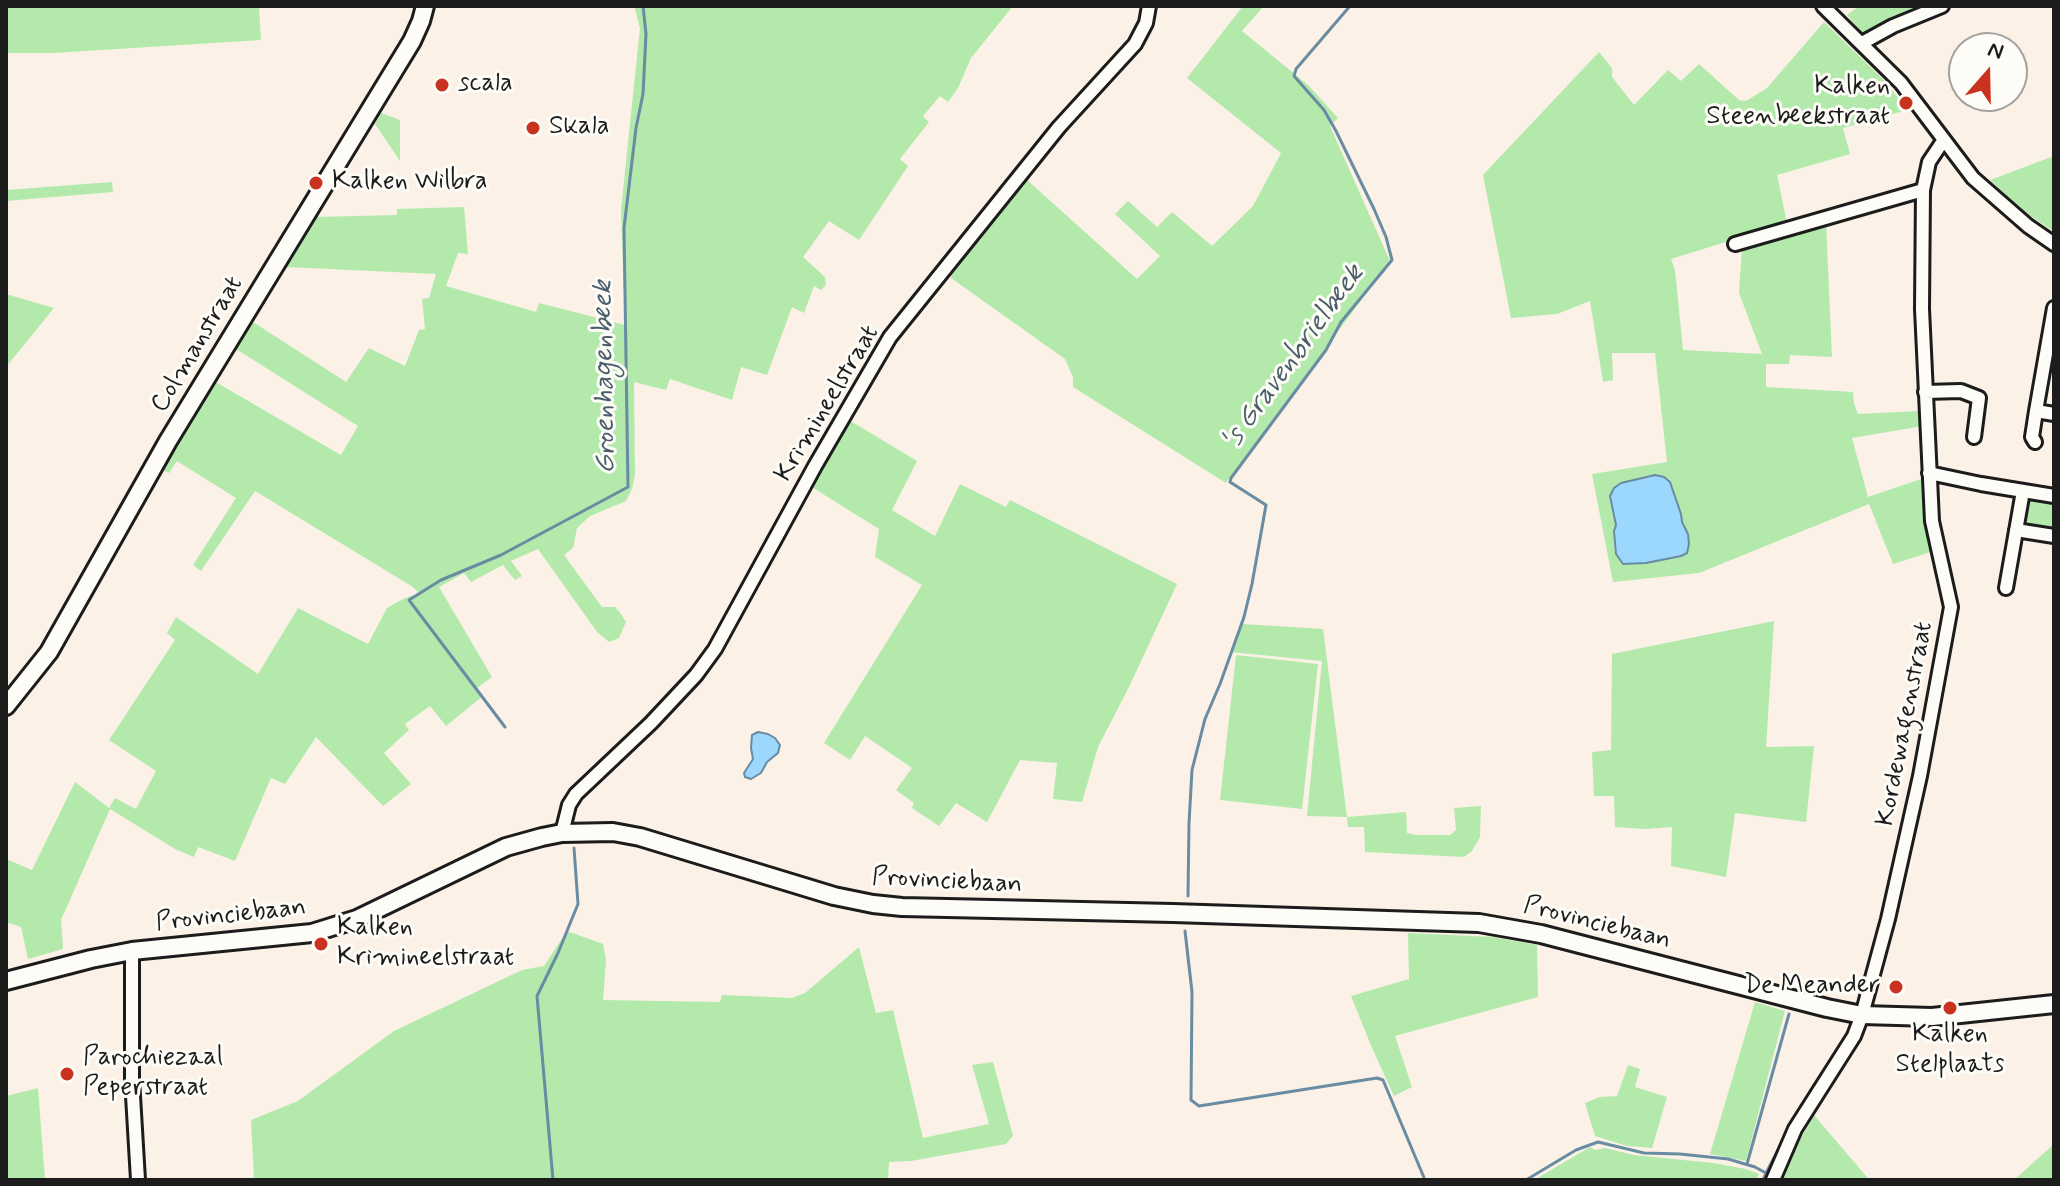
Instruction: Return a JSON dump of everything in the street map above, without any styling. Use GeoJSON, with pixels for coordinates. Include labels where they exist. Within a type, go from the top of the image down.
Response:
{"type":"FeatureCollection","features":[{"type":"Feature","properties":{"kind":"main road","name":"Colmanstraat"},"geometry":{"type":"LineString","coordinates":[[6,706],[49,652],[168,441],[412,41],[425,6]]}},
{"type":"Feature","properties":{"kind":"main road","name":"Provinciebaan"},"geometry":{"type":"LineString","coordinates":[[6,981],[132,951],[312,933],[357,919],[506,847],[562,833],[613,832],[640,837],[834,896],[887,906],[1425,920],[1513,928],[1862,1015],[1932,1017],[2054,1004]]}},
{"type":"Feature","properties":{"kind":"street","name":"Krimineelstraat"},"geometry":{"type":"LineString","coordinates":[[562,833],[569,805],[576,794],[651,723],[696,675],[715,649],[890,337],[1059,127],[1135,44],[1146,23],[1149,6]]}},
{"type":"Feature","properties":{"kind":"street"},"geometry":{"type":"LineString","coordinates":[[1823,6],[1901,83],[1973,178],[2028,226],[2054,244]]}},
{"type":"Feature","properties":{"kind":"street"},"geometry":{"type":"LineString","coordinates":[[1862,43],[1893,26],[1942,6]]}},
{"type":"Feature","properties":{"kind":"street","name":"Kordewagenstraat"},"geometry":{"type":"LineString","coordinates":[[1773,1180],[1795,1129],[1854,1036],[1862,1015],[1888,919],[1920,776],[1951,607],[1932,521],[1922,309],[1923,190],[1929,162],[1943,141]]}},
{"type":"Feature","properties":{"kind":"street"},"geometry":{"type":"LineString","coordinates":[[1735,244],[1923,190]]}},
{"type":"Feature","properties":{"kind":"street"},"geometry":{"type":"LineString","coordinates":[[2035,442],[2032,437],[2054,308]]}},
{"type":"Feature","properties":{"kind":"street"},"geometry":{"type":"LineString","coordinates":[[1925,392],[1961,391],[1979,398],[1974,437]]}},
{"type":"Feature","properties":{"kind":"street"},"geometry":{"type":"LineString","coordinates":[[2036,411],[2054,414]]}},
{"type":"Feature","properties":{"kind":"street"},"geometry":{"type":"LineString","coordinates":[[1929,473],[2054,496]]}},
{"type":"Feature","properties":{"kind":"street"},"geometry":{"type":"LineString","coordinates":[[2006,588],[2023,491]]}},
{"type":"Feature","properties":{"kind":"street"},"geometry":{"type":"LineString","coordinates":[[2016,530],[2054,536]]}},
{"type":"Feature","properties":{"kind":"street"},"geometry":{"type":"LineString","coordinates":[[132,951],[132,1079],[138,1180]]}},
{"type":"Feature","properties":{"kind":"green space"},"geometry":{"type":"Polygon","coordinates":[[[6,6],[259,6],[261,40],[6,53],[6,6]]]}},
{"type":"Feature","properties":{"kind":"green space"},"geometry":{"type":"Polygon","coordinates":[[[634,6],[1013,6],[971,58],[948,102],[940,96],[923,116],[929,122],[900,159],[908,166],[859,240],[829,221],[803,257],[825,277],[826,285],[821,290],[814,286],[804,313],[792,307],[767,375],[741,367],[732,400],[670,379],[666,390],[634,382],[635,474],[632,489],[626,501],[590,516],[577,528],[573,548],[564,555],[602,607],[615,607],[621,614],[626,622],[619,638],[609,642],[597,632],[538,549],[511,561],[522,576],[515,580],[503,565],[471,582],[464,573],[439,587],[492,677],[477,688],[483,696],[446,726],[430,706],[405,724],[409,730],[384,753],[411,784],[383,806],[316,737],[285,784],[271,778],[235,861],[198,847],[194,857],[175,849],[110,809],[61,920],[63,949],[28,959],[21,927],[6,922],[6,859],[32,870],[75,782],[109,808],[115,798],[136,809],[156,771],[109,740],[175,640],[167,633],[176,617],[258,674],[298,608],[368,644],[387,608],[419,593],[255,491],[201,571],[193,565],[236,498],[177,461],[169,473],[161,469],[214,381],[341,455],[358,426],[236,349],[253,322],[346,382],[369,348],[405,366],[419,330],[425,329],[422,299],[429,298],[436,274],[286,267],[315,217],[397,215],[397,209],[464,207],[468,254],[458,253],[446,286],[536,312],[539,303],[625,325],[621,210],[640,28],[634,6]]]}},
{"type":"Feature","properties":{"kind":"green space"},"geometry":{"type":"Polygon","coordinates":[[[1243,6],[1264,6],[1242,31],[1308,85],[1338,118],[1330,126],[1390,261],[1226,483],[1073,387],[1073,377],[1065,359],[951,278],[952,271],[1025,178],[1137,279],[1160,256],[1115,214],[1128,201],[1157,227],[1172,212],[1212,246],[1253,206],[1281,153],[1187,78],[1243,6]]]}},
{"type":"Feature","properties":{"kind":"green space"},"geometry":{"type":"Polygon","coordinates":[[[1859,6],[1929,6],[1864,35],[1847,15],[1859,6]]]}},
{"type":"Feature","properties":{"kind":"green space"},"geometry":{"type":"Polygon","coordinates":[[[1824,22],[1885,81],[1907,110],[1843,128],[1850,154],[1777,175],[1787,223],[1671,259],[1675,270],[1683,350],[1762,354],[1739,293],[1742,247],[1826,223],[1832,357],[1790,355],[1789,364],[1766,364],[1766,387],[1853,392],[1858,414],[1921,411],[1923,426],[1852,438],[1868,497],[1924,478],[1934,551],[1893,564],[1869,504],[1699,573],[1613,582],[1592,474],[1667,462],[1655,353],[1612,353],[1613,380],[1603,382],[1590,301],[1557,314],[1511,318],[1483,175],[1599,52],[1612,68],[1612,77],[1634,105],[1668,70],[1681,81],[1699,64],[1739,100],[1746,101],[1767,88],[1824,22]]]}},
{"type":"Feature","properties":{"kind":"green space"},"geometry":{"type":"Polygon","coordinates":[[[381,113],[400,120],[400,161],[375,124],[381,113]]]}},
{"type":"Feature","properties":{"kind":"green space"},"geometry":{"type":"Polygon","coordinates":[[[2054,156],[2054,232],[2021,209],[1990,180],[2054,156]]]}},
{"type":"Feature","properties":{"kind":"green space"},"geometry":{"type":"Polygon","coordinates":[[[112,182],[113,192],[6,201],[6,190],[112,182]]]}},
{"type":"Feature","properties":{"kind":"green space"},"geometry":{"type":"Polygon","coordinates":[[[6,294],[54,308],[6,367],[6,294]]]}},
{"type":"Feature","properties":{"kind":"green space"},"geometry":{"type":"Polygon","coordinates":[[[849,420],[917,461],[892,510],[935,536],[960,484],[1006,507],[1010,500],[1177,584],[1098,747],[1082,802],[1053,799],[1057,763],[1020,760],[987,822],[956,803],[939,826],[912,808],[914,803],[896,790],[912,768],[865,736],[850,760],[824,743],[922,585],[875,557],[879,529],[810,486],[849,420]]]}},
{"type":"Feature","properties":{"kind":"green space"},"geometry":{"type":"Polygon","coordinates":[[[2027,497],[2054,499],[2054,531],[2022,524],[2027,497]]]}},
{"type":"Feature","properties":{"kind":"green space"},"geometry":{"type":"Polygon","coordinates":[[[1774,621],[1766,747],[1814,746],[1806,822],[1735,813],[1726,877],[1671,866],[1672,827],[1615,827],[1614,796],[1594,796],[1592,752],[1611,750],[1612,654],[1774,621]]]}},
{"type":"Feature","properties":{"kind":"green space"},"geometry":{"type":"Polygon","coordinates":[[[1242,624],[1323,629],[1347,817],[1307,816],[1322,661],[1230,652],[1242,624]]]}},
{"type":"Feature","properties":{"kind":"green space"},"geometry":{"type":"Polygon","coordinates":[[[1236,655],[1318,664],[1302,809],[1220,800],[1236,655]]]}},
{"type":"Feature","properties":{"kind":"green space"},"geometry":{"type":"Polygon","coordinates":[[[1481,806],[1480,837],[1472,851],[1464,857],[1365,852],[1364,827],[1348,827],[1347,817],[1406,812],[1407,833],[1450,835],[1456,830],[1454,808],[1481,806]]]}},
{"type":"Feature","properties":{"kind":"green space"},"geometry":{"type":"Polygon","coordinates":[[[567,931],[603,944],[606,960],[603,1000],[720,1002],[722,995],[792,998],[805,993],[859,947],[876,1013],[893,1010],[923,1138],[989,1124],[972,1065],[993,1062],[1013,1136],[1006,1144],[889,1162],[888,1180],[254,1180],[251,1120],[298,1101],[394,1031],[522,970],[544,966],[567,931]]]}},
{"type":"Feature","properties":{"kind":"green space"},"geometry":{"type":"Polygon","coordinates":[[[1408,933],[1493,937],[1537,945],[1538,997],[1395,1036],[1412,1087],[1394,1096],[1351,996],[1409,979],[1408,933]]]}},
{"type":"Feature","properties":{"kind":"green space"},"geometry":{"type":"Polygon","coordinates":[[[1755,1002],[1785,1011],[1746,1161],[1710,1154],[1755,1002]]]}},
{"type":"Feature","properties":{"kind":"green space"},"geometry":{"type":"Polygon","coordinates":[[[1628,1065],[1640,1069],[1635,1087],[1667,1097],[1652,1148],[1627,1146],[1595,1136],[1585,1103],[1600,1097],[1617,1096],[1628,1065]]]}},
{"type":"Feature","properties":{"kind":"green space"},"geometry":{"type":"Polygon","coordinates":[[[38,1088],[45,1180],[6,1180],[6,1096],[38,1088]]]}},
{"type":"Feature","properties":{"kind":"green space"},"geometry":{"type":"Polygon","coordinates":[[[1814,1115],[1869,1180],[1783,1180],[1814,1115]]]}},
{"type":"Feature","properties":{"kind":"green space"},"geometry":{"type":"Polygon","coordinates":[[[2054,1144],[2054,1180],[2014,1180],[2054,1144]]]}},
{"type":"Feature","properties":{"kind":"green space"},"geometry":{"type":"Polygon","coordinates":[[[1590,1147],[1713,1163],[1759,1174],[1756,1180],[1540,1180],[1539,1177],[1590,1147]]]}},
{"type":"Feature","properties":{"kind":"water"},"geometry":{"type":"Polygon","coordinates":[[[1655,475],[1670,482],[1688,534],[1687,553],[1646,563],[1623,564],[1616,554],[1616,525],[1610,496],[1621,483],[1655,475]]]}},
{"type":"Feature","properties":{"kind":"water"},"geometry":{"type":"Polygon","coordinates":[[[758,732],[775,738],[780,745],[778,753],[767,762],[761,773],[751,779],[744,773],[753,759],[752,735],[758,732]]]}},
{"type":"Feature","properties":{"kind":"waterway","name":"Groenhagenbeek"},"geometry":{"type":"LineString","coordinates":[[505,727],[409,600],[441,580],[501,555],[628,487],[624,228],[643,94],[646,34],[643,6]]}},
{"type":"Feature","properties":{"kind":"waterway","name":"'s Gravenbrielbeek"},"geometry":{"type":"LineString","coordinates":[[1188,896],[1192,770],[1205,719],[1244,617],[1266,505],[1230,482],[1231,478],[1326,350],[1341,322],[1392,260],[1374,209],[1336,131],[1324,110],[1294,76],[1296,69],[1350,6]]}},
{"type":"Feature","properties":{"kind":"waterway","name":"Groenhagenbeek"},"geometry":{"type":"LineString","coordinates":[[553,1180],[537,996],[578,904],[574,848]]}},
{"type":"Feature","properties":{"kind":"waterway","name":"'s Gravenbrielbeek"},"geometry":{"type":"LineString","coordinates":[[1185,931],[1192,992],[1191,1100],[1199,1106],[1377,1078],[1383,1080],[1425,1180]]}},
{"type":"Feature","properties":{"kind":"waterway"},"geometry":{"type":"LineString","coordinates":[[1747,1164],[1789,1014]]}},
{"type":"Feature","properties":{"kind":"waterway"},"geometry":{"type":"LineString","coordinates":[[1793,1121],[1834,1057]]}},
{"type":"Feature","properties":{"kind":"waterway"},"geometry":{"type":"LineString","coordinates":[[1794,1147],[1811,1115]]}},
{"type":"Feature","properties":{"kind":"waterway"},"geometry":{"type":"LineString","coordinates":[[1766,1173],[1786,1135]]}},
{"type":"Feature","properties":{"kind":"waterway","name":"'s Gravenbrielbeek"},"geometry":{"type":"LineString","coordinates":[[1526,1180],[1576,1150],[1598,1142],[1644,1153],[1728,1159],[1766,1173],[1763,1180]]}},
{"type":"Feature","properties":{"kind":"place","name":"scala"},"geometry":{"type":"Point","coordinates":[442,85]}},
{"type":"Feature","properties":{"kind":"place","name":"Kalken Steenbeekstraat"},"geometry":{"type":"Point","coordinates":[1906,103]}},
{"type":"Feature","properties":{"kind":"place","name":"Skala"},"geometry":{"type":"Point","coordinates":[533,128]}},
{"type":"Feature","properties":{"kind":"place","name":"Kalken Wilbra"},"geometry":{"type":"Point","coordinates":[316,183]}},
{"type":"Feature","properties":{"kind":"place","name":"Kalken Krimineelstraat"},"geometry":{"type":"Point","coordinates":[321,944]}},
{"type":"Feature","properties":{"kind":"place","name":"De Meander"},"geometry":{"type":"Point","coordinates":[1896,987]}},
{"type":"Feature","properties":{"kind":"place","name":"Kalken Stelplaats"},"geometry":{"type":"Point","coordinates":[1950,1008]}},
{"type":"Feature","properties":{"kind":"place","name":"Parochiezaal Peperstraat"},"geometry":{"type":"Point","coordinates":[67,1074]}}]}
